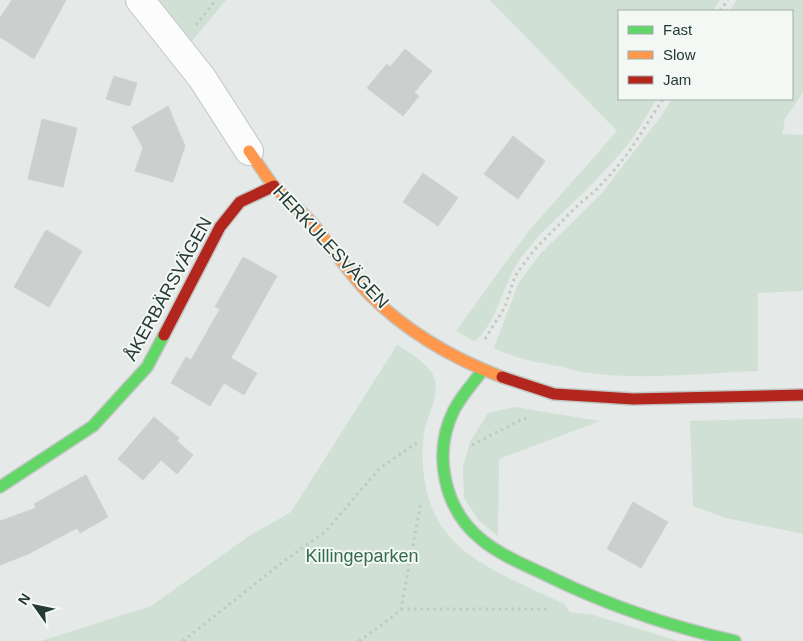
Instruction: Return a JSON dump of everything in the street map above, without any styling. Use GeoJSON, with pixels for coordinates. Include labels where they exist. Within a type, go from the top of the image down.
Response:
{"type":"FeatureCollection","features":[{"type":"Feature","properties":{"kind":"street","name":"HERKULESVÄGEN"},"geometry":{"type":"LineString","coordinates":[[140,0],[202,78],[274,186],[311,222],[340,261],[370,295],[405,324],[442,349],[483,370],[554,394],[633,399],[803,395]]}},
{"type":"Feature","properties":{"kind":"street","name":"ÅKERBÄRSVÄGEN"},"geometry":{"type":"LineString","coordinates":[[0,487],[93,426],[147,367],[220,227],[240,202],[274,186]]}},
{"type":"Feature","properties":{"kind":"street"},"geometry":{"type":"LineString","coordinates":[[483,370],[458,402],[450,419],[445,439],[444,465],[447,494],[460,519],[472,532],[494,549],[521,564],[614,606],[706,635],[735,641]]}},
{"type":"Feature","properties":{"kind":"path"},"geometry":{"type":"LineString","coordinates":[[484,340],[496,324],[505,307],[515,276],[524,262],[556,227],[611,174],[629,152],[662,100]]}},
{"type":"Feature","properties":{"kind":"path"},"geometry":{"type":"LineString","coordinates":[[444,465],[473,444],[518,421],[537,414]]}},
{"type":"Feature","properties":{"kind":"path"},"geometry":{"type":"LineString","coordinates":[[183,641],[280,564],[326,531],[380,468],[424,439]]}},
{"type":"Feature","properties":{"kind":"path"},"geometry":{"type":"LineString","coordinates":[[401,609],[552,609]]}},
{"type":"Feature","properties":{"kind":"green space"},"geometry":{"type":"Polygon","coordinates":[[[159,0],[226,0],[192,41],[159,0]]]}},
{"type":"Feature","properties":{"kind":"green space"},"geometry":{"type":"Polygon","coordinates":[[[490,0],[720,0],[714,10],[618,10],[618,100],[656,100],[628,144],[592,184],[526,251],[513,270],[493,317],[481,336],[474,341],[456,331],[527,233],[617,131],[490,0]]]}},
{"type":"Feature","properties":{"kind":"green space"},"geometry":{"type":"Polygon","coordinates":[[[737,0],[803,0],[803,92],[785,119],[782,134],[803,135],[803,291],[758,293],[758,371],[670,376],[603,375],[580,372],[528,360],[494,348],[518,284],[539,255],[602,193],[671,100],[793,100],[793,10],[730,10],[737,0]]]}},
{"type":"Feature","properties":{"kind":"green space","name":"Killingeparken"},"geometry":{"type":"Polygon","coordinates":[[[397,345],[426,366],[435,380],[434,401],[425,428],[423,441],[423,468],[432,508],[445,531],[456,543],[469,554],[500,574],[564,604],[570,612],[593,615],[678,641],[41,641],[151,606],[249,536],[291,512],[397,345]]]}},
{"type":"Feature","properties":{"kind":"green space"},"geometry":{"type":"Polygon","coordinates":[[[515,407],[600,421],[499,459],[498,536],[479,521],[464,498],[463,467],[470,442],[488,413],[515,407]]]}},
{"type":"Feature","properties":{"kind":"green space"},"geometry":{"type":"Polygon","coordinates":[[[803,418],[803,534],[726,518],[693,506],[690,421],[803,418]]]}},
{"type":"Feature","properties":{"kind":"building"},"geometry":{"type":"Polygon","coordinates":[[[12,0],[66,0],[34,59],[0,37],[0,18],[12,0]]]}},
{"type":"Feature","properties":{"kind":"building"},"geometry":{"type":"Polygon","coordinates":[[[405,49],[432,71],[414,93],[419,96],[403,116],[367,88],[387,64],[390,67],[405,49]]]}},
{"type":"Feature","properties":{"kind":"building"},"geometry":{"type":"Polygon","coordinates":[[[114,76],[137,83],[130,106],[106,99],[114,76]]]}},
{"type":"Feature","properties":{"kind":"building"},"geometry":{"type":"Polygon","coordinates":[[[168,106],[185,146],[173,182],[135,171],[143,148],[132,127],[168,106]]]}},
{"type":"Feature","properties":{"kind":"building"},"geometry":{"type":"Polygon","coordinates":[[[42,119],[77,128],[63,187],[28,179],[42,119]]]}},
{"type":"Feature","properties":{"kind":"building"},"geometry":{"type":"Polygon","coordinates":[[[513,136],[545,161],[518,199],[484,174],[513,136]]]}},
{"type":"Feature","properties":{"kind":"building"},"geometry":{"type":"Polygon","coordinates":[[[423,173],[458,198],[438,226],[403,202],[423,173]]]}},
{"type":"Feature","properties":{"kind":"building"},"geometry":{"type":"Polygon","coordinates":[[[46,230],[82,251],[49,307],[14,287],[46,230]]]}},
{"type":"Feature","properties":{"kind":"building"},"geometry":{"type":"Polygon","coordinates":[[[243,257],[277,276],[231,358],[257,373],[244,395],[224,383],[210,406],[171,383],[186,357],[191,360],[220,309],[215,307],[243,257]]]}},
{"type":"Feature","properties":{"kind":"building"},"geometry":{"type":"Polygon","coordinates":[[[154,417],[179,438],[177,441],[193,455],[177,474],[161,460],[143,480],[118,459],[154,417]]]}},
{"type":"Feature","properties":{"kind":"building"},"geometry":{"type":"Polygon","coordinates":[[[86,475],[108,517],[80,533],[77,528],[28,554],[0,565],[0,521],[36,508],[34,504],[86,475]]]}},
{"type":"Feature","properties":{"kind":"building"},"geometry":{"type":"Polygon","coordinates":[[[633,502],[668,522],[641,568],[607,549],[633,502]]]}},
{"type":"Feature","properties":{"kind":"traffic: fast"},"geometry":{"type":"LineString","coordinates":[[0,487],[93,426],[147,367],[164,335]]}},
{"type":"Feature","properties":{"kind":"traffic: fast"},"geometry":{"type":"LineString","coordinates":[[483,370],[454,410],[447,427],[444,445],[443,463],[451,497],[458,513],[469,528],[490,546],[507,556],[596,598],[665,622],[735,641]]}},
{"type":"Feature","properties":{"kind":"traffic: slow"},"geometry":{"type":"LineString","coordinates":[[249,151],[273,185],[303,213],[354,277],[383,307],[431,343],[466,362],[502,377]]}},
{"type":"Feature","properties":{"kind":"traffic: jam"},"geometry":{"type":"LineString","coordinates":[[164,335],[220,227],[240,202],[274,186]]}},
{"type":"Feature","properties":{"kind":"traffic: jam"},"geometry":{"type":"LineString","coordinates":[[502,377],[554,394],[633,399],[803,395]]}}]}
